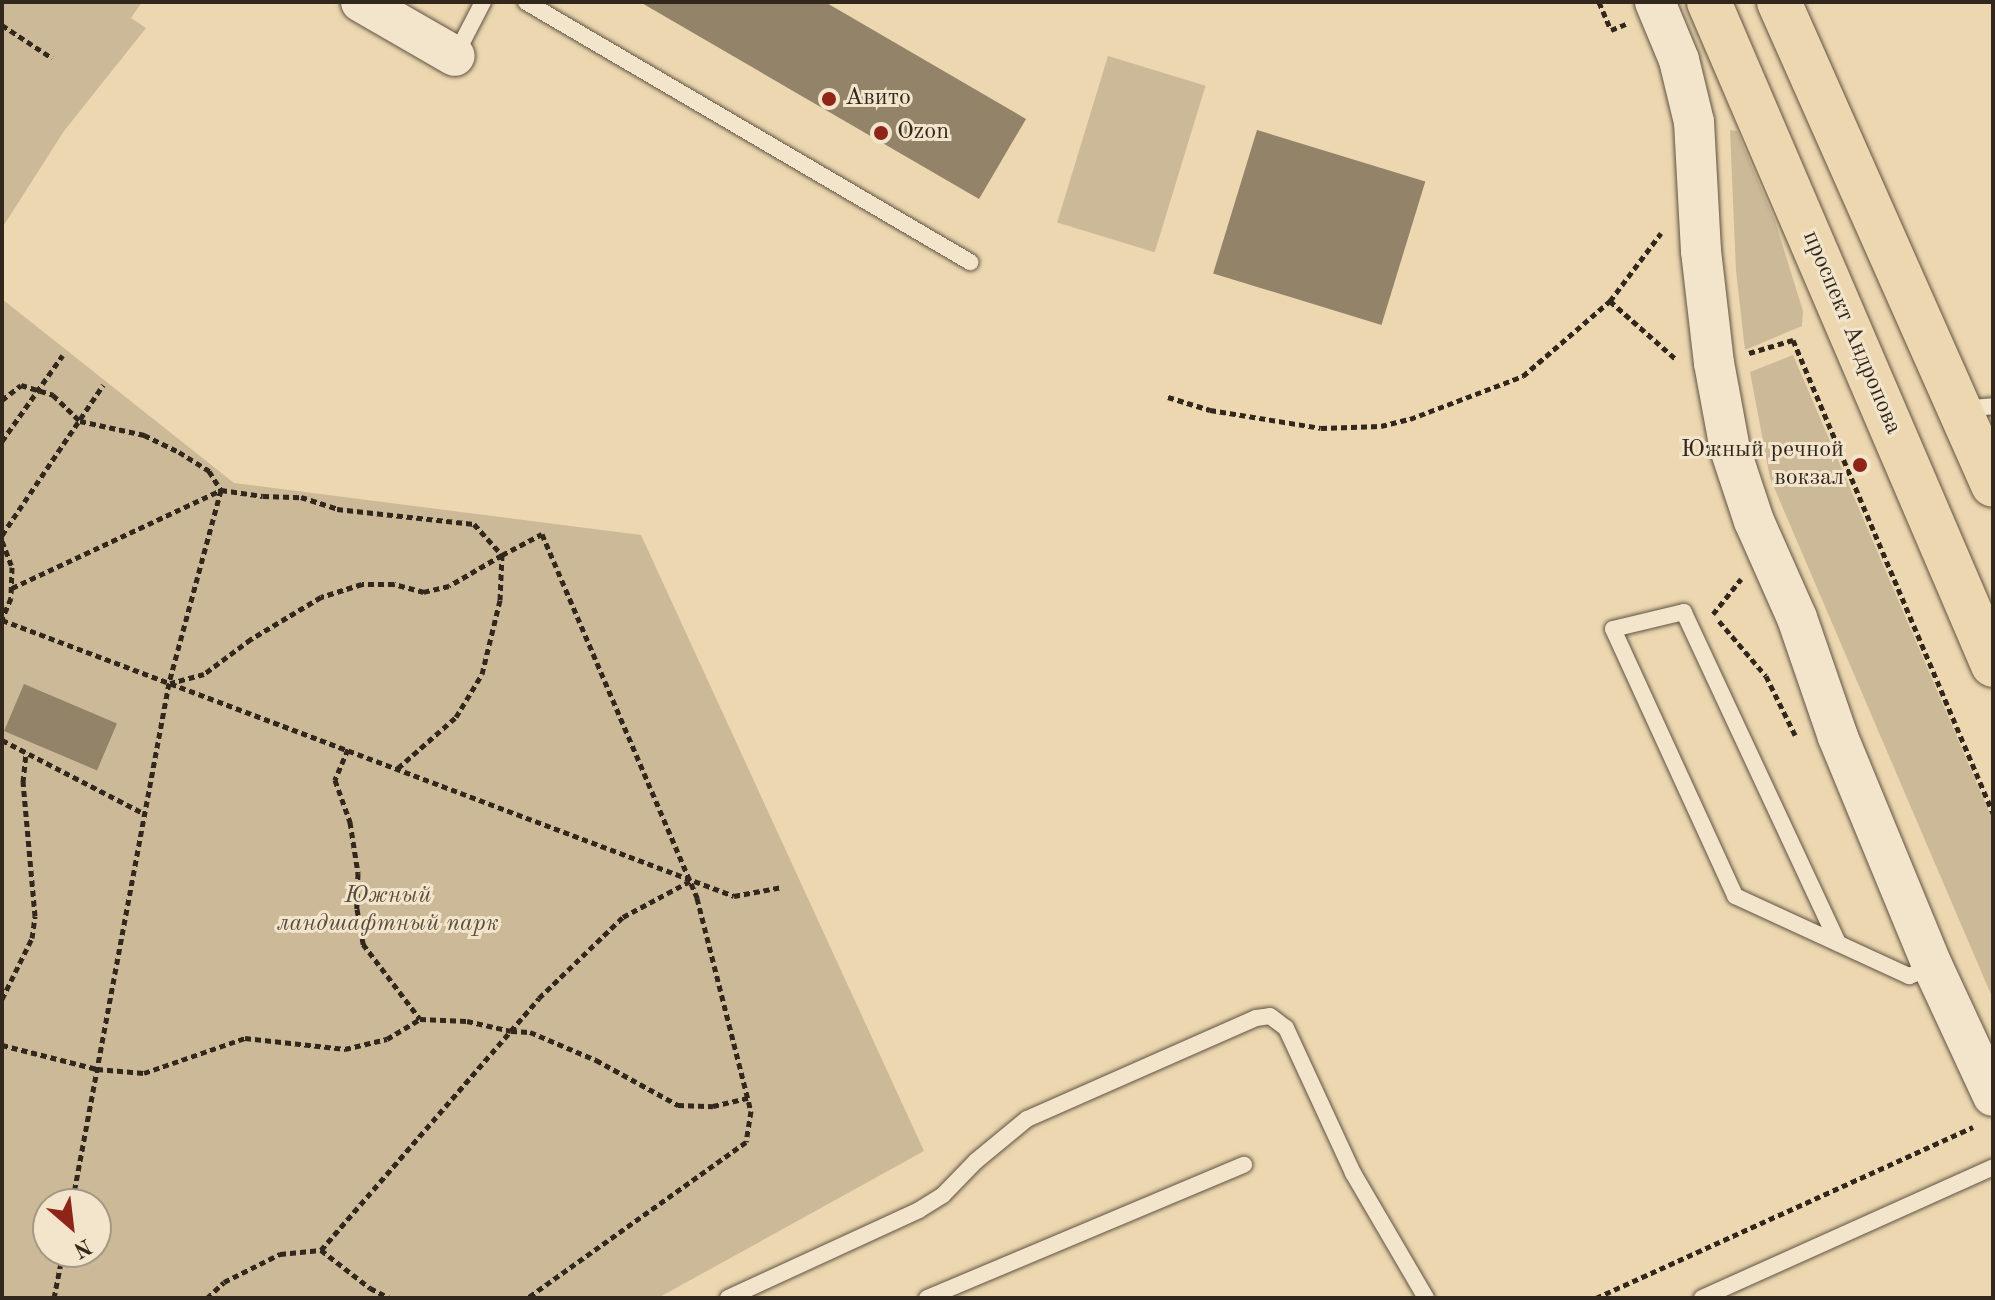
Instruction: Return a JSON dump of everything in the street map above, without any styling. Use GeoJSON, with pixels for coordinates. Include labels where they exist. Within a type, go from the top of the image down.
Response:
{"type":"FeatureCollection","features":[{"type":"Feature","properties":{"kind":"main road","name":"проспект Андропова"},"geometry":{"type":"LineString","coordinates":[[1709,2],[1993,665]]}},
{"type":"Feature","properties":{"kind":"main road"},"geometry":{"type":"LineString","coordinates":[[1779,2],[1976,408],[1993,485]]}},
{"type":"Feature","properties":{"kind":"street"},"geometry":{"type":"LineString","coordinates":[[361,2],[455,56]]}},
{"type":"Feature","properties":{"kind":"street"},"geometry":{"type":"LineString","coordinates":[[1655,2],[1679,60],[1694,122],[1701,251],[1714,363],[1730,449],[1754,521],[1797,618],[1838,737],[1933,967],[1987,1109]]}},
{"type":"Feature","properties":{"kind":"lane"},"geometry":{"type":"LineString","coordinates":[[455,56],[483,2]]}},
{"type":"Feature","properties":{"kind":"lane"},"geometry":{"type":"LineString","coordinates":[[526,2],[970,262]]}},
{"type":"Feature","properties":{"kind":"lane"},"geometry":{"type":"LineString","coordinates":[[1838,943],[1684,612],[1613,629],[1735,896],[1909,976],[1933,967]]}},
{"type":"Feature","properties":{"kind":"lane"},"geometry":{"type":"LineString","coordinates":[[728,1298],[919,1210],[943,1195],[976,1161],[1027,1119],[1256,1018],[1270,1016],[1286,1028],[1353,1173],[1426,1298]]}},
{"type":"Feature","properties":{"kind":"lane"},"geometry":{"type":"LineString","coordinates":[[927,1298],[1244,1165]]}},
{"type":"Feature","properties":{"kind":"lane"},"geometry":{"type":"LineString","coordinates":[[1702,1298],[1993,1167]]}},
{"type":"Feature","properties":{"kind":"path"},"geometry":{"type":"LineString","coordinates":[[1599,2],[1611,30]]}},
{"type":"Feature","properties":{"kind":"path"},"geometry":{"type":"LineString","coordinates":[[2,25],[52,58]]}},
{"type":"Feature","properties":{"kind":"path"},"geometry":{"type":"LineString","coordinates":[[1168,397],[1210,410],[1321,428],[1381,426],[1410,419],[1523,376],[1610,301],[1666,225]]}},
{"type":"Feature","properties":{"kind":"path"},"geometry":{"type":"LineString","coordinates":[[1714,363],[1793,340],[1993,813]]}},
{"type":"Feature","properties":{"kind":"path"},"geometry":{"type":"LineString","coordinates":[[2,441],[63,355]]}},
{"type":"Feature","properties":{"kind":"path"},"geometry":{"type":"LineString","coordinates":[[2,400],[21,385],[53,395],[80,421],[144,435],[209,471],[221,490],[169,683],[75,1188]]}},
{"type":"Feature","properties":{"kind":"path"},"geometry":{"type":"LineString","coordinates":[[2,535],[103,385]]}},
{"type":"Feature","properties":{"kind":"path"},"geometry":{"type":"LineString","coordinates":[[12,588],[221,490],[301,497],[337,509],[474,524],[502,555],[500,600],[482,674],[456,717],[398,768]]}},
{"type":"Feature","properties":{"kind":"path"},"geometry":{"type":"LineString","coordinates":[[169,683],[204,674],[251,639],[321,597],[362,584],[394,584],[424,592],[449,586],[542,534],[690,881],[751,1111],[746,1142],[527,1298]]}},
{"type":"Feature","properties":{"kind":"path"},"geometry":{"type":"LineString","coordinates":[[2,541],[12,567],[12,588],[2,619],[690,881],[734,896],[782,887]]}},
{"type":"Feature","properties":{"kind":"path"},"geometry":{"type":"LineString","coordinates":[[2,740],[145,814]]}},
{"type":"Feature","properties":{"kind":"path"},"geometry":{"type":"LineString","coordinates":[[348,749],[335,780],[350,822],[358,873],[357,909],[363,944],[420,1019]]}},
{"type":"Feature","properties":{"kind":"path"},"geometry":{"type":"LineString","coordinates":[[2,999],[32,938],[35,916],[23,782],[26,752]]}},
{"type":"Feature","properties":{"kind":"path"},"geometry":{"type":"LineString","coordinates":[[321,1250],[539,998],[623,917],[690,881]]}},
{"type":"Feature","properties":{"kind":"path"},"geometry":{"type":"LineString","coordinates":[[2,1045],[97,1069],[144,1073],[245,1038],[345,1049],[387,1039],[420,1019],[467,1021],[530,1032],[557,1042],[678,1105],[713,1106],[748,1098]]}},
{"type":"Feature","properties":{"kind":"path"},"geometry":{"type":"LineString","coordinates":[[1596,1298],[1987,1109]]}},
{"type":"Feature","properties":{"kind":"path"},"geometry":{"type":"LineString","coordinates":[[207,1298],[224,1282],[280,1254],[321,1250],[370,1288],[390,1298]]}},
{"type":"Feature","properties":{"kind":"path"},"geometry":{"type":"LineString","coordinates":[[54,1298],[60,1268]]}},
{"type":"Feature","properties":{"kind":"green space"},"geometry":{"type":"Polygon","coordinates":[[[2,2],[142,2],[131,18],[146,28],[64,131],[2,228],[2,2]]]}},
{"type":"Feature","properties":{"kind":"green space"},"geometry":{"type":"Polygon","coordinates":[[[1108,56],[1206,86],[1155,252],[1057,222],[1108,56]]]}},
{"type":"Feature","properties":{"kind":"green space"},"geometry":{"type":"Polygon","coordinates":[[[1730,130],[1737,131],[1775,221],[1803,311],[1802,326],[1745,350],[1736,271],[1730,130]]]}},
{"type":"Feature","properties":{"kind":"green space","name":"Южный ландшафтный парк"},"geometry":{"type":"Polygon","coordinates":[[[2,299],[234,483],[641,535],[924,1151],[658,1298],[2,1298],[2,299]]]}},
{"type":"Feature","properties":{"kind":"green space"},"geometry":{"type":"Polygon","coordinates":[[[1793,355],[1993,821],[1993,999],[1770,478],[1750,372],[1793,355]]]}},
{"type":"Feature","properties":{"kind":"building"},"geometry":{"type":"Polygon","coordinates":[[[640,2],[825,2],[1026,119],[979,199],[640,2]]]}},
{"type":"Feature","properties":{"kind":"building"},"geometry":{"type":"Polygon","coordinates":[[[1257,130],[1425,181],[1381,325],[1213,273],[1257,130]]]}},
{"type":"Feature","properties":{"kind":"building"},"geometry":{"type":"Polygon","coordinates":[[[24,684],[117,723],[97,770],[4,731],[24,684]]]}},
{"type":"Feature","properties":{"kind":"place","name":"Авито"},"geometry":{"type":"Point","coordinates":[829,99]}},
{"type":"Feature","properties":{"kind":"place","name":"Ozon"},"geometry":{"type":"Point","coordinates":[881,133]}},
{"type":"Feature","properties":{"kind":"place","name":"Южный речной вокзал"},"geometry":{"type":"Point","coordinates":[1860,465]}}]}
